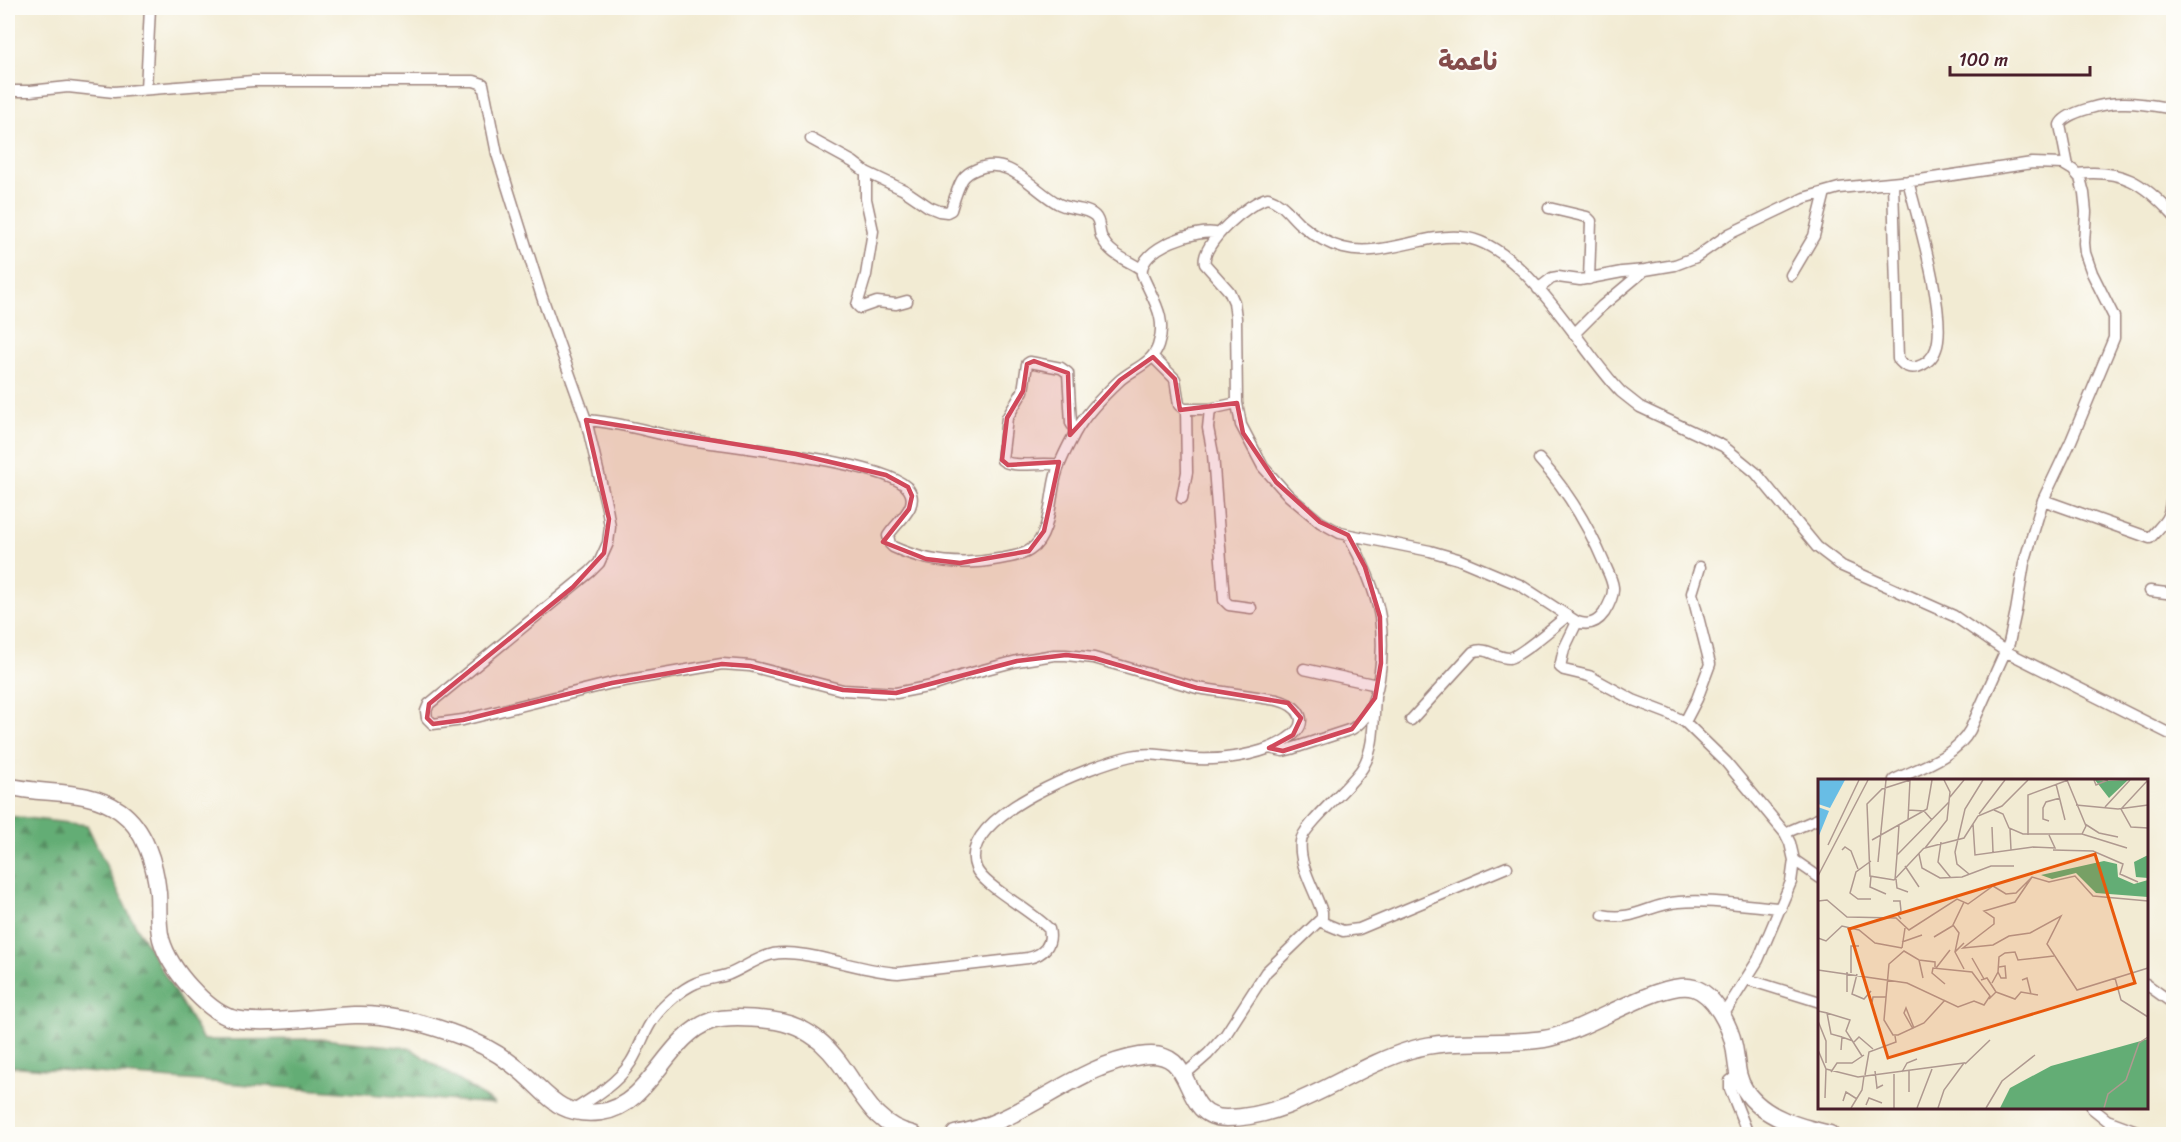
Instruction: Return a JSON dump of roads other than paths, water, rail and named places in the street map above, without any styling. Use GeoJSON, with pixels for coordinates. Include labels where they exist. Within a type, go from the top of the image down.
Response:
{"type":"FeatureCollection","features":[{"type":"Feature","properties":{"kind":"street"},"geometry":{"type":"LineString","coordinates":[[146,89],[150,8]]}},
{"type":"Feature","properties":{"kind":"street"},"geometry":{"type":"LineString","coordinates":[[8,91],[68,87],[114,92],[253,81],[474,81],[483,84],[497,154],[542,297],[586,420],[609,519],[609,536],[598,563],[582,580],[505,640],[429,704],[426,711],[427,718],[434,724],[470,718],[612,683],[722,664],[750,666],[843,690],[896,693],[921,689],[1017,661],[1054,655],[1094,658],[1197,688],[1288,703],[1300,712],[1299,727],[1293,735],[1269,748],[1210,759],[1151,754],[1131,756],[1093,766],[1042,789],[994,822],[977,845],[974,857],[976,871],[1049,929],[1048,945],[1040,954],[1028,958],[898,974],[794,954],[767,956],[727,975],[693,985],[678,995],[654,1018],[632,1061],[622,1073],[572,1111]]}},
{"type":"Feature","properties":{"kind":"street"},"geometry":{"type":"LineString","coordinates":[[2068,166],[2060,124],[2062,119],[2077,112],[2120,103],[2174,109]]}},
{"type":"Feature","properties":{"kind":"street"},"geometry":{"type":"LineString","coordinates":[[586,420],[623,425],[684,439],[796,454],[886,475],[908,487],[912,496],[909,509],[888,536],[890,544],[926,559],[960,564],[1009,557],[1029,551],[1035,546],[1044,531],[1059,465],[1076,431],[1120,380],[1153,357],[1161,334],[1162,320],[1158,305],[1146,284],[1141,269],[1122,258],[1105,244],[1100,233],[1099,222],[1094,215],[1060,206],[1007,168],[993,165],[967,174],[958,189],[951,210],[947,212],[929,207],[904,190],[866,172],[853,162],[811,139]]}},
{"type":"Feature","properties":{"kind":"street"},"geometry":{"type":"LineString","coordinates":[[1538,289],[1552,278],[1580,280],[1675,265],[1696,256],[1738,230],[1804,198],[1839,188],[1893,183],[2032,163],[2051,162],[2068,166],[2077,174],[2082,184],[2085,202],[2085,253],[2092,273],[2114,317],[2115,329],[2109,351],[2043,500],[2024,563],[2012,633],[1970,730],[1960,744],[1940,758],[1896,779]]}},
{"type":"Feature","properties":{"kind":"street"},"geometry":{"type":"LineString","coordinates":[[866,172],[866,199],[873,231],[866,275],[857,305],[860,308],[877,302],[896,304],[907,301]]}},
{"type":"Feature","properties":{"kind":"street"},"geometry":{"type":"LineString","coordinates":[[2077,174],[2119,175],[2130,179],[2161,202],[2174,216]]}},
{"type":"Feature","properties":{"kind":"street"},"geometry":{"type":"LineString","coordinates":[[1893,183],[1898,358],[1903,365],[1913,368],[1927,363],[1936,348],[1939,330],[1931,271],[1908,181]]}},
{"type":"Feature","properties":{"kind":"street"},"geometry":{"type":"LineString","coordinates":[[1791,275],[1814,236],[1825,192]]}},
{"type":"Feature","properties":{"kind":"street"},"geometry":{"type":"LineString","coordinates":[[1539,459],[1566,492],[1599,551],[1613,585],[1611,601],[1599,619],[1592,623],[1577,622],[1520,585],[1458,559],[1430,551],[1348,536],[1332,529],[1300,507],[1263,467],[1243,432],[1237,403],[1234,302],[1229,291],[1205,264],[1205,254],[1219,234],[1238,216],[1268,198],[1278,202],[1299,223],[1325,242],[1346,249],[1375,249],[1455,237],[1471,239],[1488,246],[1509,260],[1538,289],[1615,386],[1633,402],[1654,415],[1723,446],[1756,473],[1817,547],[1834,561],[1954,616],[2005,651],[2174,736]]}},
{"type":"Feature","properties":{"kind":"street"},"geometry":{"type":"LineString","coordinates":[[1549,208],[1587,217],[1591,221],[1589,279]]}},
{"type":"Feature","properties":{"kind":"street"},"geometry":{"type":"LineString","coordinates":[[1141,269],[1150,256],[1168,243],[1206,232],[1219,234]]}},
{"type":"Feature","properties":{"kind":"street"},"geometry":{"type":"LineString","coordinates":[[1574,334],[1602,306],[1645,270]]}},
{"type":"Feature","properties":{"kind":"street"},"geometry":{"type":"LineString","coordinates":[[1153,357],[1175,379],[1179,405],[1186,409],[1210,409],[1237,403]]}},
{"type":"Feature","properties":{"kind":"street"},"geometry":{"type":"LineString","coordinates":[[1059,465],[1047,463],[1008,465],[1002,460],[1007,418],[1023,391],[1027,364],[1030,362],[1061,368],[1068,373],[1071,423],[1076,431]]}},
{"type":"Feature","properties":{"kind":"street"},"geometry":{"type":"LineString","coordinates":[[1182,498],[1187,472],[1186,409]]}},
{"type":"Feature","properties":{"kind":"street"},"geometry":{"type":"LineString","coordinates":[[1210,409],[1208,428],[1213,454],[1224,600],[1229,605],[1251,608]]}},
{"type":"Feature","properties":{"kind":"street"},"geometry":{"type":"LineString","coordinates":[[2043,500],[2150,538],[2170,515],[2172,495]]}},
{"type":"Feature","properties":{"kind":"street"},"geometry":{"type":"LineString","coordinates":[[1184,1075],[1222,1039],[1266,972],[1319,921],[1322,912],[1304,863],[1301,837],[1309,825],[1356,778],[1364,766],[1371,745],[1381,663],[1380,617],[1365,567],[1348,536]]}},
{"type":"Feature","properties":{"kind":"street"},"geometry":{"type":"LineString","coordinates":[[1685,722],[1697,699],[1710,663],[1692,593],[1700,567]]}},
{"type":"Feature","properties":{"kind":"street"},"geometry":{"type":"LineString","coordinates":[[2150,591],[2174,594]]}},
{"type":"Feature","properties":{"kind":"street"},"geometry":{"type":"LineString","coordinates":[[1411,720],[1473,652],[1484,650],[1504,657],[1515,657],[1567,616]]}},
{"type":"Feature","properties":{"kind":"street"},"geometry":{"type":"LineString","coordinates":[[1577,622],[1564,649],[1560,667],[1589,676],[1633,700],[1685,722],[1726,762],[1785,833],[1790,843],[1794,873],[1758,960],[1722,1017]]}},
{"type":"Feature","properties":{"kind":"street"},"geometry":{"type":"LineString","coordinates":[[1304,669],[1377,685]]}},
{"type":"Feature","properties":{"kind":"street"},"geometry":{"type":"LineString","coordinates":[[1269,748],[1283,751],[1292,749],[1352,729],[1359,725],[1375,698]]}},
{"type":"Feature","properties":{"kind":"street"},"geometry":{"type":"LineString","coordinates":[[8,786],[81,795],[110,805],[129,818],[141,835],[154,868],[158,894],[158,925],[166,952],[186,983],[206,1003],[228,1017],[249,1021],[360,1015],[421,1023],[472,1040],[491,1050],[518,1068],[555,1103],[572,1111],[605,1112],[625,1104],[689,1035],[707,1023],[726,1019],[771,1020],[802,1030],[824,1044],[842,1063],[880,1119],[891,1127],[913,1134]]}},
{"type":"Feature","properties":{"kind":"street"},"geometry":{"type":"LineString","coordinates":[[1785,833],[1818,819]]}},
{"type":"Feature","properties":{"kind":"street"},"geometry":{"type":"LineString","coordinates":[[1794,860],[1818,877]]}},
{"type":"Feature","properties":{"kind":"street"},"geometry":{"type":"LineString","coordinates":[[1319,921],[1343,931],[1359,929],[1507,867]]}},
{"type":"Feature","properties":{"kind":"street"},"geometry":{"type":"LineString","coordinates":[[1603,915],[1628,916],[1639,914],[1657,905],[1685,901],[1780,908]]}},
{"type":"Feature","properties":{"kind":"street"},"geometry":{"type":"LineString","coordinates":[[1746,980],[1818,1001]]}},
{"type":"Feature","properties":{"kind":"street"},"geometry":{"type":"LineString","coordinates":[[2148,985],[2174,1004]]}},
{"type":"Feature","properties":{"kind":"street"},"geometry":{"type":"LineString","coordinates":[[956,1134],[998,1121],[1093,1070],[1123,1059],[1150,1054],[1174,1063],[1184,1075],[1199,1108],[1216,1118],[1229,1118],[1263,1112],[1300,1100],[1409,1050],[1431,1045],[1521,1041],[1552,1037],[1602,1018],[1654,993],[1686,987],[1696,988],[1712,1002],[1722,1017],[1734,1043],[1738,1074],[1745,1092],[1769,1113],[1791,1124],[1830,1134]]}},
{"type":"Feature","properties":{"kind":"street"},"geometry":{"type":"LineString","coordinates":[[1738,1074],[1729,1085],[1748,1134]]}},
{"type":"Feature","properties":{"kind":"street"},"geometry":{"type":"LineString","coordinates":[[2094,1109],[2107,1120],[2145,1134]]}},
{"type":"Feature","properties":{"kind":"district","name":"ناعمة"},"geometry":{"type":"Point","coordinates":[1469,61]}}]}
